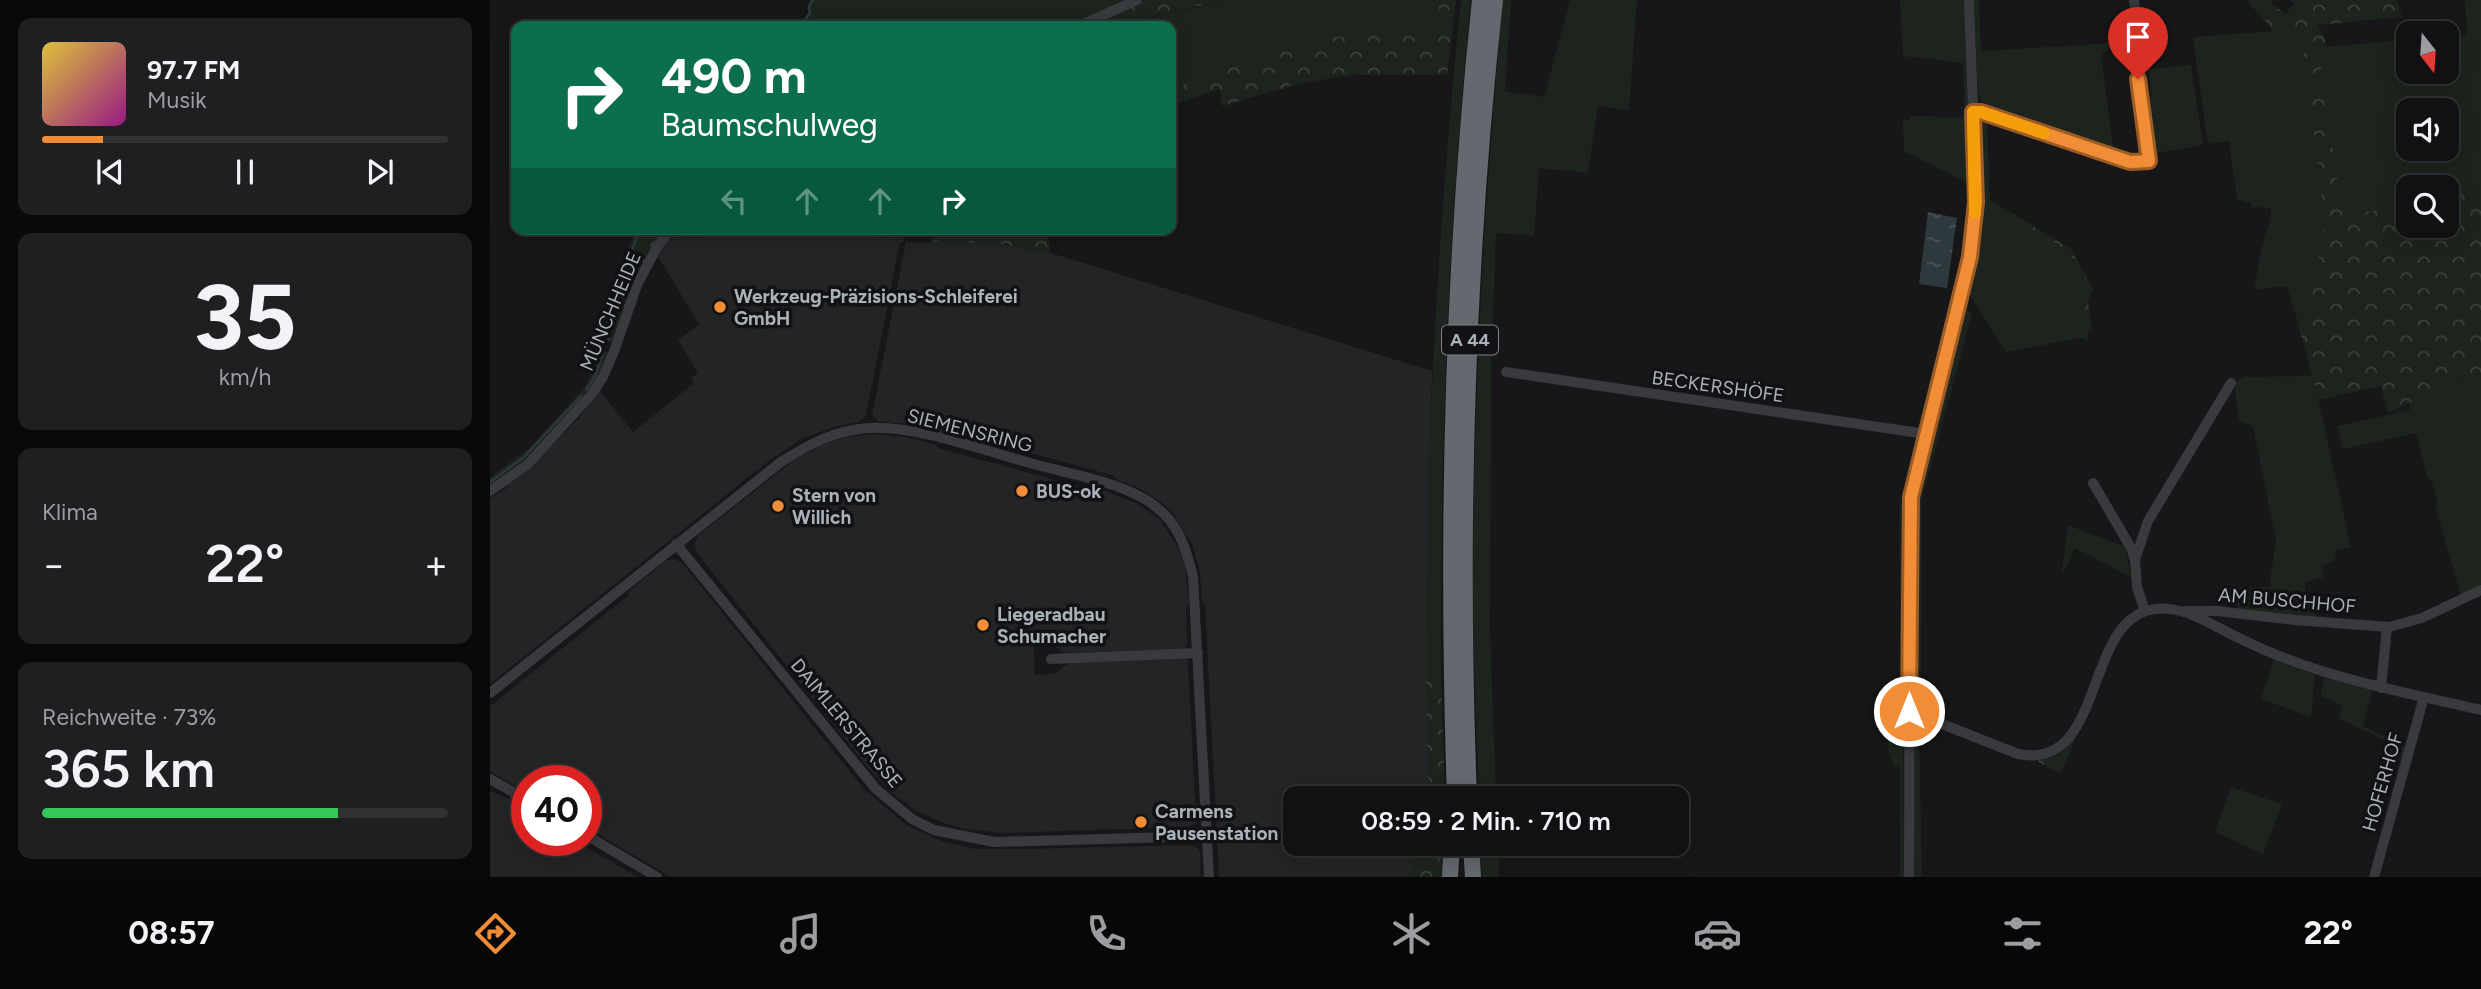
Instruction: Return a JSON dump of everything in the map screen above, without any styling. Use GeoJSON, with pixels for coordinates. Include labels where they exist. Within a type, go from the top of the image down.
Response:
{"type":"FeatureCollection","features":[{"type":"Feature","properties":{"kind":"highway","name":"A 44"},"geometry":{"type":"LineString","coordinates":[[1455,786],[1451,642],[1452,448],[1461,229],[1480,0]]}},
{"type":"Feature","properties":{"kind":"highway","name":"A 44"},"geometry":{"type":"LineString","coordinates":[[1469,786],[1465,626],[1468,396],[1478,192],[1494,0]]}},
{"type":"Feature","properties":{"kind":"highway"},"geometry":{"type":"LineString","coordinates":[[1450,877],[1453,856]]}},
{"type":"Feature","properties":{"kind":"highway"},"geometry":{"type":"LineString","coordinates":[[1459,856],[1469,877]]}},
{"type":"Feature","properties":{"kind":"highway"},"geometry":{"type":"LineString","coordinates":[[1469,877],[1470,856]]}},
{"type":"Feature","properties":{"kind":"street"},"geometry":{"type":"LineString","coordinates":[[1090,21],[1137,0]]}},
{"type":"Feature","properties":{"kind":"street"},"geometry":{"type":"LineString","coordinates":[[1909,877],[1910,509],[1913,483],[1972,248],[1976,202],[1969,0]]}},
{"type":"Feature","properties":{"kind":"street"},"geometry":{"type":"LineString","coordinates":[[1973,112],[1981,112],[2130,162],[2149,161],[2134,52],[2138,43],[2134,0]]}},
{"type":"Feature","properties":{"kind":"street","name":"MÜNCHHEIDE"},"geometry":{"type":"LineString","coordinates":[[490,491],[528,464],[591,395],[603,377],[615,349],[636,285],[666,235]]}},
{"type":"Feature","properties":{"kind":"street","name":"BECKERSHÖFE"},"geometry":{"type":"LineString","coordinates":[[1506,372],[1926,434]]}},
{"type":"Feature","properties":{"kind":"street"},"geometry":{"type":"LineString","coordinates":[[1909,711],[2018,754],[2032,755],[2050,751],[2064,742],[2074,731],[2121,629],[2132,618],[2145,611],[2136,583],[2135,560],[2148,521],[2231,383]]}},
{"type":"Feature","properties":{"kind":"street","name":"SIEMENSRING"},"geometry":{"type":"LineString","coordinates":[[490,694],[781,462],[814,442],[841,432],[866,428],[900,429],[1103,483],[1142,498],[1165,515],[1184,544],[1193,576],[1209,877]]}},
{"type":"Feature","properties":{"kind":"street"},"geometry":{"type":"LineString","coordinates":[[2093,483],[2121,528],[2135,560]]}},
{"type":"Feature","properties":{"kind":"street","name":"DAIMLERSTRASSE"},"geometry":{"type":"LineString","coordinates":[[676,544],[876,789],[912,819],[934,830],[995,842],[1207,836]]}},
{"type":"Feature","properties":{"kind":"street","name":"AM BUSCHHOF"},"geometry":{"type":"LineString","coordinates":[[2145,611],[2165,608],[2183,612],[2213,611],[2386,627],[2422,618],[2481,590]]}},
{"type":"Feature","properties":{"kind":"street"},"geometry":{"type":"LineString","coordinates":[[2183,612],[2296,664],[2381,688],[2481,710]]}},
{"type":"Feature","properties":{"kind":"street"},"geometry":{"type":"LineString","coordinates":[[2381,688],[2386,627]]}},
{"type":"Feature","properties":{"kind":"street"},"geometry":{"type":"LineString","coordinates":[[1051,659],[1198,653]]}},
{"type":"Feature","properties":{"kind":"street","name":"HOFERHOF"},"geometry":{"type":"LineString","coordinates":[[2374,877],[2424,697]]}},
{"type":"Feature","properties":{"kind":"street"},"geometry":{"type":"LineString","coordinates":[[490,779],[511,791]]}},
{"type":"Feature","properties":{"kind":"street"},"geometry":{"type":"LineString","coordinates":[[602,844],[657,877]]}},
{"type":"Feature","properties":{"kind":"shaded area"},"geometry":{"type":"Polygon","coordinates":[[[726,235],[869,235],[900,241],[866,415],[859,422],[836,426],[803,438],[770,460],[490,684],[490,498],[507,488],[505,485],[533,464],[579,418],[599,390],[633,432],[694,383],[691,378],[698,373],[678,340],[699,324],[657,255],[666,240],[726,235]]]}},
{"type":"Feature","properties":{"kind":"shaded area"},"geometry":{"type":"Polygon","coordinates":[[[906,242],[994,243],[1051,253],[1432,371],[1426,611],[1428,786],[1283,786],[1283,856],[1417,856],[1410,877],[1219,877],[1205,605],[1202,603],[1200,572],[1192,544],[1172,512],[1161,502],[1137,487],[1117,480],[1115,476],[950,431],[946,433],[908,424],[878,421],[872,415],[906,242]]]}},
{"type":"Feature","properties":{"kind":"shaded area"},"geometry":{"type":"Polygon","coordinates":[[[873,434],[905,437],[935,444],[938,448],[1099,492],[1103,490],[1138,504],[1160,520],[1180,550],[1185,566],[1189,605],[1186,608],[1187,644],[1184,649],[1066,653],[1055,646],[1034,646],[1035,675],[1056,673],[1072,663],[1185,658],[1188,661],[1195,803],[1199,806],[1196,823],[1187,827],[1002,833],[964,829],[915,810],[892,793],[868,768],[697,553],[694,544],[699,535],[794,460],[822,445],[847,437],[873,434]]]}},
{"type":"Feature","properties":{"kind":"shaded area"},"geometry":{"type":"Polygon","coordinates":[[[675,559],[683,564],[864,789],[906,825],[941,841],[975,849],[1189,845],[1198,848],[1201,856],[1200,877],[671,877],[602,836],[602,765],[511,765],[511,783],[490,771],[490,706],[629,595],[629,591],[665,561],[675,559]]]}},
{"type":"Feature","properties":{"kind":"shaded area"},"geometry":{"type":"Polygon","coordinates":[[[490,791],[511,800],[511,856],[602,856],[638,877],[490,877],[490,791]]]}},
{"type":"Feature","properties":{"kind":"green space"},"geometry":{"type":"Polygon","coordinates":[[[811,0],[1129,0],[1083,21],[801,21],[808,13],[807,6],[811,0]]]}},
{"type":"Feature","properties":{"kind":"green space"},"geometry":{"type":"Polygon","coordinates":[[[1145,0],[1279,0],[1254,4],[1196,6],[1153,16],[1144,21],[1100,21],[1145,0]]]}},
{"type":"Feature","properties":{"kind":"green space"},"geometry":{"type":"Polygon","coordinates":[[[1279,0],[1438,0],[1439,15],[1435,27],[1427,33],[1333,37],[1292,46],[1176,95],[1176,21],[1146,21],[1188,9],[1279,0]]]}},
{"type":"Feature","properties":{"kind":"green space"},"geometry":{"type":"Polygon","coordinates":[[[1438,0],[1456,0],[1447,75],[1353,75],[1301,83],[1222,106],[1220,89],[1176,103],[1176,92],[1187,81],[1292,46],[1333,37],[1431,31],[1439,17],[1438,0]]]}},
{"type":"Feature","properties":{"kind":"green space"},"geometry":{"type":"Polygon","coordinates":[[[1461,0],[1471,0],[1456,169],[1447,338],[1441,678],[1426,677],[1428,508],[1440,253],[1461,0]]]}},
{"type":"Feature","properties":{"kind":"green space"},"geometry":{"type":"Polygon","coordinates":[[[1503,0],[1511,0],[1505,91],[1544,97],[1570,0],[1637,0],[1629,110],[1598,106],[1588,173],[1539,168],[1534,236],[1496,233],[1491,372],[1490,629],[1496,786],[1479,786],[1473,599],[1474,499],[1478,356],[1503,0]]]}},
{"type":"Feature","properties":{"kind":"green space"},"geometry":{"type":"Polygon","coordinates":[[[1900,0],[1965,0],[1971,112],[1971,187],[1969,224],[1956,297],[1952,297],[1969,219],[1968,183],[1904,151],[1903,120],[1910,120],[1910,116],[1965,117],[1963,63],[1903,56],[1900,0]]]}},
{"type":"Feature","properties":{"kind":"green space"},"geometry":{"type":"Polygon","coordinates":[[[1974,0],[1979,0],[1981,51],[2115,43],[2101,56],[2114,153],[1986,107],[1978,95],[1974,0]]]}},
{"type":"Feature","properties":{"kind":"green space"},"geometry":{"type":"Polygon","coordinates":[[[2247,0],[2272,0],[2272,5],[2286,15],[2294,3],[2291,0],[2397,0],[2402,17],[2317,25],[2327,46],[2318,47],[2342,211],[2350,214],[2396,208],[2396,238],[2459,238],[2459,194],[2481,188],[2481,373],[2471,374],[2388,413],[2381,386],[2319,400],[2297,320],[2314,317],[2310,297],[2325,224],[2301,30],[2274,31],[2247,0]]]}},
{"type":"Feature","properties":{"kind":"green space"},"geometry":{"type":"Polygon","coordinates":[[[2465,0],[2481,0],[2481,188],[2459,194],[2459,175],[2396,175],[2396,208],[2350,214],[2342,211],[2318,47],[2396,41],[2396,84],[2459,84],[2459,36],[2467,35],[2465,0]]]}},
{"type":"Feature","properties":{"kind":"green space"},"geometry":{"type":"Polygon","coordinates":[[[2301,29],[2325,224],[2310,297],[2314,317],[2297,320],[2287,286],[2254,290],[2271,208],[2251,207],[2251,203],[2237,199],[2229,141],[2208,144],[2193,37],[2301,29]]]}},
{"type":"Feature","properties":{"kind":"green space"},"geometry":{"type":"Polygon","coordinates":[[[2191,65],[2203,145],[2150,154],[2142,98],[2152,96],[2148,69],[2191,65]]]}},
{"type":"Feature","properties":{"kind":"green space"},"geometry":{"type":"Polygon","coordinates":[[[1987,120],[1990,203],[2068,251],[2087,287],[2084,301],[2089,341],[2080,338],[2006,352],[1968,292],[1974,259],[1979,125],[1987,120]]]}},
{"type":"Feature","properties":{"kind":"green space"},"geometry":{"type":"Polygon","coordinates":[[[1990,200],[2071,249],[2093,289],[2088,301],[2092,331],[2088,331],[2084,309],[2087,287],[2068,251],[1989,203],[1990,200]]]}},
{"type":"Feature","properties":{"kind":"green space"},"geometry":{"type":"Polygon","coordinates":[[[634,235],[663,235],[614,343],[604,340],[616,283],[634,235]]]}},
{"type":"Feature","properties":{"kind":"green space"},"geometry":{"type":"Polygon","coordinates":[[[671,235],[732,235],[666,240],[671,235]]]}},
{"type":"Feature","properties":{"kind":"green space"},"geometry":{"type":"Polygon","coordinates":[[[867,235],[904,235],[903,242],[867,235]]]}},
{"type":"Feature","properties":{"kind":"green space"},"geometry":{"type":"Polygon","coordinates":[[[935,235],[1048,235],[1051,253],[994,243],[930,242],[935,235]]]}},
{"type":"Feature","properties":{"kind":"green space"},"geometry":{"type":"Polygon","coordinates":[[[1951,305],[1952,311],[1922,427],[1917,431],[1951,305]]]}},
{"type":"Feature","properties":{"kind":"green space"},"geometry":{"type":"Polygon","coordinates":[[[1962,312],[1972,313],[1922,499],[1921,707],[1914,698],[1914,506],[1918,479],[1962,312]]]}},
{"type":"Feature","properties":{"kind":"green space"},"geometry":{"type":"Polygon","coordinates":[[[601,350],[611,353],[600,376],[544,445],[490,487],[490,477],[528,449],[585,387],[601,350]]]}},
{"type":"Feature","properties":{"kind":"green space"},"geometry":{"type":"Polygon","coordinates":[[[2481,373],[2481,587],[2461,596],[2435,506],[2438,504],[2431,479],[2428,479],[2416,433],[2343,449],[2337,426],[2410,410],[2409,403],[2472,374],[2481,373]]]}},
{"type":"Feature","properties":{"kind":"green space"},"geometry":{"type":"Polygon","coordinates":[[[2313,376],[2351,547],[2334,551],[2336,560],[2321,566],[2324,577],[2305,582],[2306,601],[2319,620],[2238,612],[2235,587],[2272,587],[2270,580],[2276,540],[2253,427],[2239,420],[2234,383],[2244,377],[2313,376]]]}},
{"type":"Feature","properties":{"kind":"green space"},"geometry":{"type":"Polygon","coordinates":[[[1916,435],[1918,441],[1908,485],[1905,517],[1903,702],[1900,705],[1900,507],[1916,435]]]}},
{"type":"Feature","properties":{"kind":"green space"},"geometry":{"type":"Polygon","coordinates":[[[2068,525],[2125,547],[2131,577],[2075,548],[2064,572],[2062,571],[2068,525]]]}},
{"type":"Feature","properties":{"kind":"green space"},"geometry":{"type":"Polygon","coordinates":[[[2274,660],[2315,675],[2311,717],[2261,699],[2274,660]]]}},
{"type":"Feature","properties":{"kind":"green space"},"geometry":{"type":"Polygon","coordinates":[[[1426,677],[1441,678],[1445,786],[1428,786],[1426,677]]]}},
{"type":"Feature","properties":{"kind":"green space"},"geometry":{"type":"Polygon","coordinates":[[[2324,678],[2372,690],[2363,726],[2408,748],[2406,757],[2398,759],[2382,753],[2386,741],[2338,718],[2343,706],[2321,696],[2324,678]]]}},
{"type":"Feature","properties":{"kind":"green space"},"geometry":{"type":"Polygon","coordinates":[[[1896,708],[1903,714],[1904,877],[1900,877],[1900,764],[1895,768],[1888,751],[1886,719],[1896,708]]]}},
{"type":"Feature","properties":{"kind":"green space"},"geometry":{"type":"Polygon","coordinates":[[[1919,725],[1922,877],[1913,877],[1914,731],[1919,725]]]}},
{"type":"Feature","properties":{"kind":"green space"},"geometry":{"type":"Polygon","coordinates":[[[2078,732],[2061,773],[2038,762],[2038,759],[2057,754],[2078,732]]]}},
{"type":"Feature","properties":{"kind":"green space"},"geometry":{"type":"Polygon","coordinates":[[[2231,787],[2282,804],[2263,854],[2215,832],[2231,787]]]}},
{"type":"Feature","properties":{"kind":"green space"},"geometry":{"type":"Polygon","coordinates":[[[1417,856],[1445,856],[1444,877],[1410,877],[1417,856]]]}},
{"type":"Feature","properties":{"kind":"green space"},"geometry":{"type":"Polygon","coordinates":[[[1481,856],[1498,856],[1499,877],[1482,877],[1481,856]]]}},
{"type":"Feature","properties":{"kind":"water"},"geometry":{"type":"Polygon","coordinates":[[[1928,212],[1957,218],[1947,288],[1919,284],[1928,212]]]}},
{"type":"Feature","properties":{"kind":"waterway"},"geometry":{"type":"LineString","coordinates":[[804,21],[810,13],[809,6],[813,0]]}},
{"type":"Feature","properties":{"kind":"waterway"},"geometry":{"type":"LineString","coordinates":[[608,340],[615,295],[638,235]]}},
{"type":"Feature","properties":{"kind":"waterway"},"geometry":{"type":"LineString","coordinates":[[586,390],[595,376],[604,351]]}},
{"type":"Feature","properties":{"kind":"waterway"},"geometry":{"type":"LineString","coordinates":[[490,482],[524,457],[581,396]]}},
{"type":"Feature","properties":{"kind":"slow traffic"},"geometry":{"type":"LineString","coordinates":[[1975,213],[1973,112],[1981,112],[2044,133]]}},
{"type":"Feature","properties":{"kind":"place","name":"Werkzeug-Präzisions-Schleiferei GmbH"},"geometry":{"type":"Point","coordinates":[720,307]}},
{"type":"Feature","properties":{"kind":"place","name":"BUS-ok"},"geometry":{"type":"Point","coordinates":[1022,491]}},
{"type":"Feature","properties":{"kind":"place","name":"Stern von Willich"},"geometry":{"type":"Point","coordinates":[778,506]}},
{"type":"Feature","properties":{"kind":"place","name":"Liegeradbau Schumacher"},"geometry":{"type":"Point","coordinates":[983,625]}},
{"type":"Feature","properties":{"kind":"place","name":"Carmens Pausenstation"},"geometry":{"type":"Point","coordinates":[1141,822]}},
{"type":"Feature","properties":{"kind":"route"},"geometry":{"type":"LineString","coordinates":[[1909,711],[1911,497],[1970,257],[1976,202],[1973,112],[1981,112],[2130,162],[2149,161],[2138,79]]}}]}
